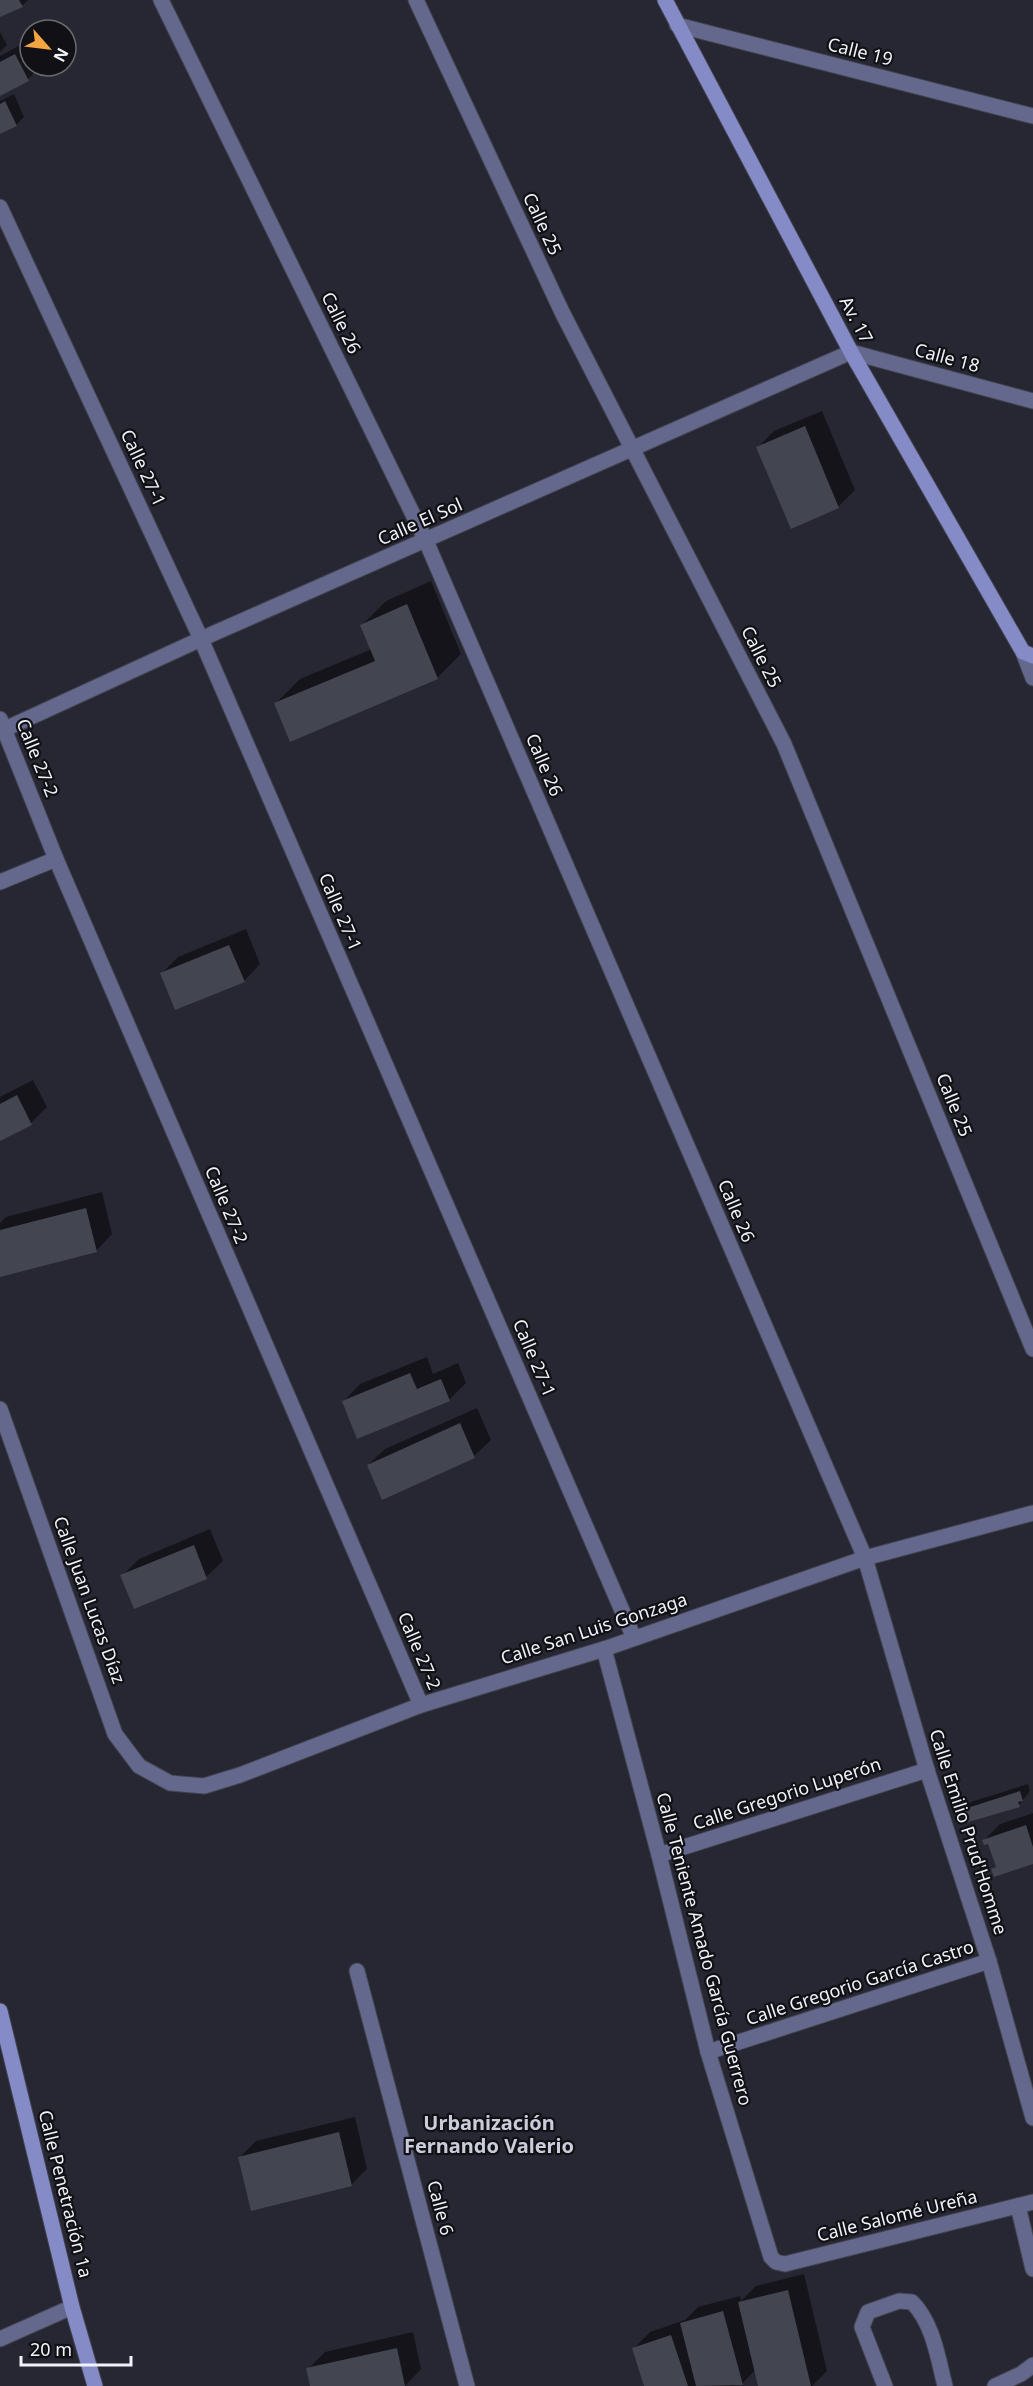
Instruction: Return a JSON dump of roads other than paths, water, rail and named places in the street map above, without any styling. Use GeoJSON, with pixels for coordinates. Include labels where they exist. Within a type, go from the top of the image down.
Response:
{"type":"FeatureCollection","features":[{"type":"Feature","properties":{"kind":"main road","name":"Av. 17"},"geometry":{"type":"LineString","coordinates":[[665,0],[851,352],[1028,654]]}},
{"type":"Feature","properties":{"kind":"main road","name":"Calle Penetración 1a"},"geometry":{"type":"LineString","coordinates":[[0,2013],[72,2307],[95,2386]]}},
{"type":"Feature","properties":{"kind":"street","name":"Calle 26"},"geometry":{"type":"LineString","coordinates":[[161,0],[426,541],[865,1558]]}},
{"type":"Feature","properties":{"kind":"street","name":"Calle 25"},"geometry":{"type":"LineString","coordinates":[[416,0],[562,312],[784,744],[1033,1349]]}},
{"type":"Feature","properties":{"kind":"street","name":"Calle 19"},"geometry":{"type":"LineString","coordinates":[[677,25],[1033,116]]}},
{"type":"Feature","properties":{"kind":"street","name":"Calle 27-1"},"geometry":{"type":"LineString","coordinates":[[0,207],[201,639],[634,1638]]}},
{"type":"Feature","properties":{"kind":"street","name":"Calle El Sol"},"geometry":{"type":"LineString","coordinates":[[3,724],[426,541],[851,352]]}},
{"type":"Feature","properties":{"kind":"street","name":"Calle 18"},"geometry":{"type":"LineString","coordinates":[[851,352],[1033,401]]}},
{"type":"Feature","properties":{"kind":"street"},"geometry":{"type":"LineString","coordinates":[[1028,654],[1033,678]]}},
{"type":"Feature","properties":{"kind":"street","name":"Calle 27-2"},"geometry":{"type":"LineString","coordinates":[[3,724],[56,859],[421,1705]]}},
{"type":"Feature","properties":{"kind":"street"},"geometry":{"type":"LineString","coordinates":[[0,882],[56,859]]}},
{"type":"Feature","properties":{"kind":"street","name":"Calle Juan Lucas Díaz"},"geometry":{"type":"LineString","coordinates":[[0,1409],[115,1734],[139,1766],[170,1783]]}},
{"type":"Feature","properties":{"kind":"street","name":"Calle San Luis Gonzaga"},"geometry":{"type":"LineString","coordinates":[[170,1783],[204,1786],[240,1775],[421,1705],[604,1648],[865,1558],[1033,1513]]}},
{"type":"Feature","properties":{"kind":"street","name":"Calle Emilio Prud'Homme"},"geometry":{"type":"LineString","coordinates":[[865,1558],[927,1770],[989,1961],[1033,2118]]}},
{"type":"Feature","properties":{"kind":"street","name":"Calle Teniente Amado García Guerrero"},"geometry":{"type":"LineString","coordinates":[[604,1648],[708,2052],[771,2258]]}},
{"type":"Feature","properties":{"kind":"street","name":"Calle Gregorio Luperón"},"geometry":{"type":"LineString","coordinates":[[659,1855],[927,1770]]}},
{"type":"Feature","properties":{"kind":"street","name":"Calle Gregorio García Castro"},"geometry":{"type":"LineString","coordinates":[[708,2052],[989,1961]]}},
{"type":"Feature","properties":{"kind":"street","name":"Calle 6"},"geometry":{"type":"LineString","coordinates":[[357,1971],[467,2386]]}},
{"type":"Feature","properties":{"kind":"street","name":"Calle Salomé Ureña"},"geometry":{"type":"LineString","coordinates":[[771,2258],[785,2264],[1033,2202]]}},
{"type":"Feature","properties":{"kind":"street"},"geometry":{"type":"LineString","coordinates":[[1018,2206],[1033,2270]]}},
{"type":"Feature","properties":{"kind":"street"},"geometry":{"type":"LineString","coordinates":[[885,2386],[862,2327],[868,2312],[899,2301],[912,2302],[921,2312],[934,2346],[945,2386]]}},
{"type":"Feature","properties":{"kind":"street"},"geometry":{"type":"LineString","coordinates":[[0,2338],[72,2307]]}},
{"type":"Feature","properties":{"kind":"street"},"geometry":{"type":"LineString","coordinates":[[995,2386],[1022,2374],[1033,2365]]}},
{"type":"Feature","properties":{"kind":"district","name":"Urbanización Fernando Valerio"},"geometry":{"type":"Point","coordinates":[489,2134]}}]}
